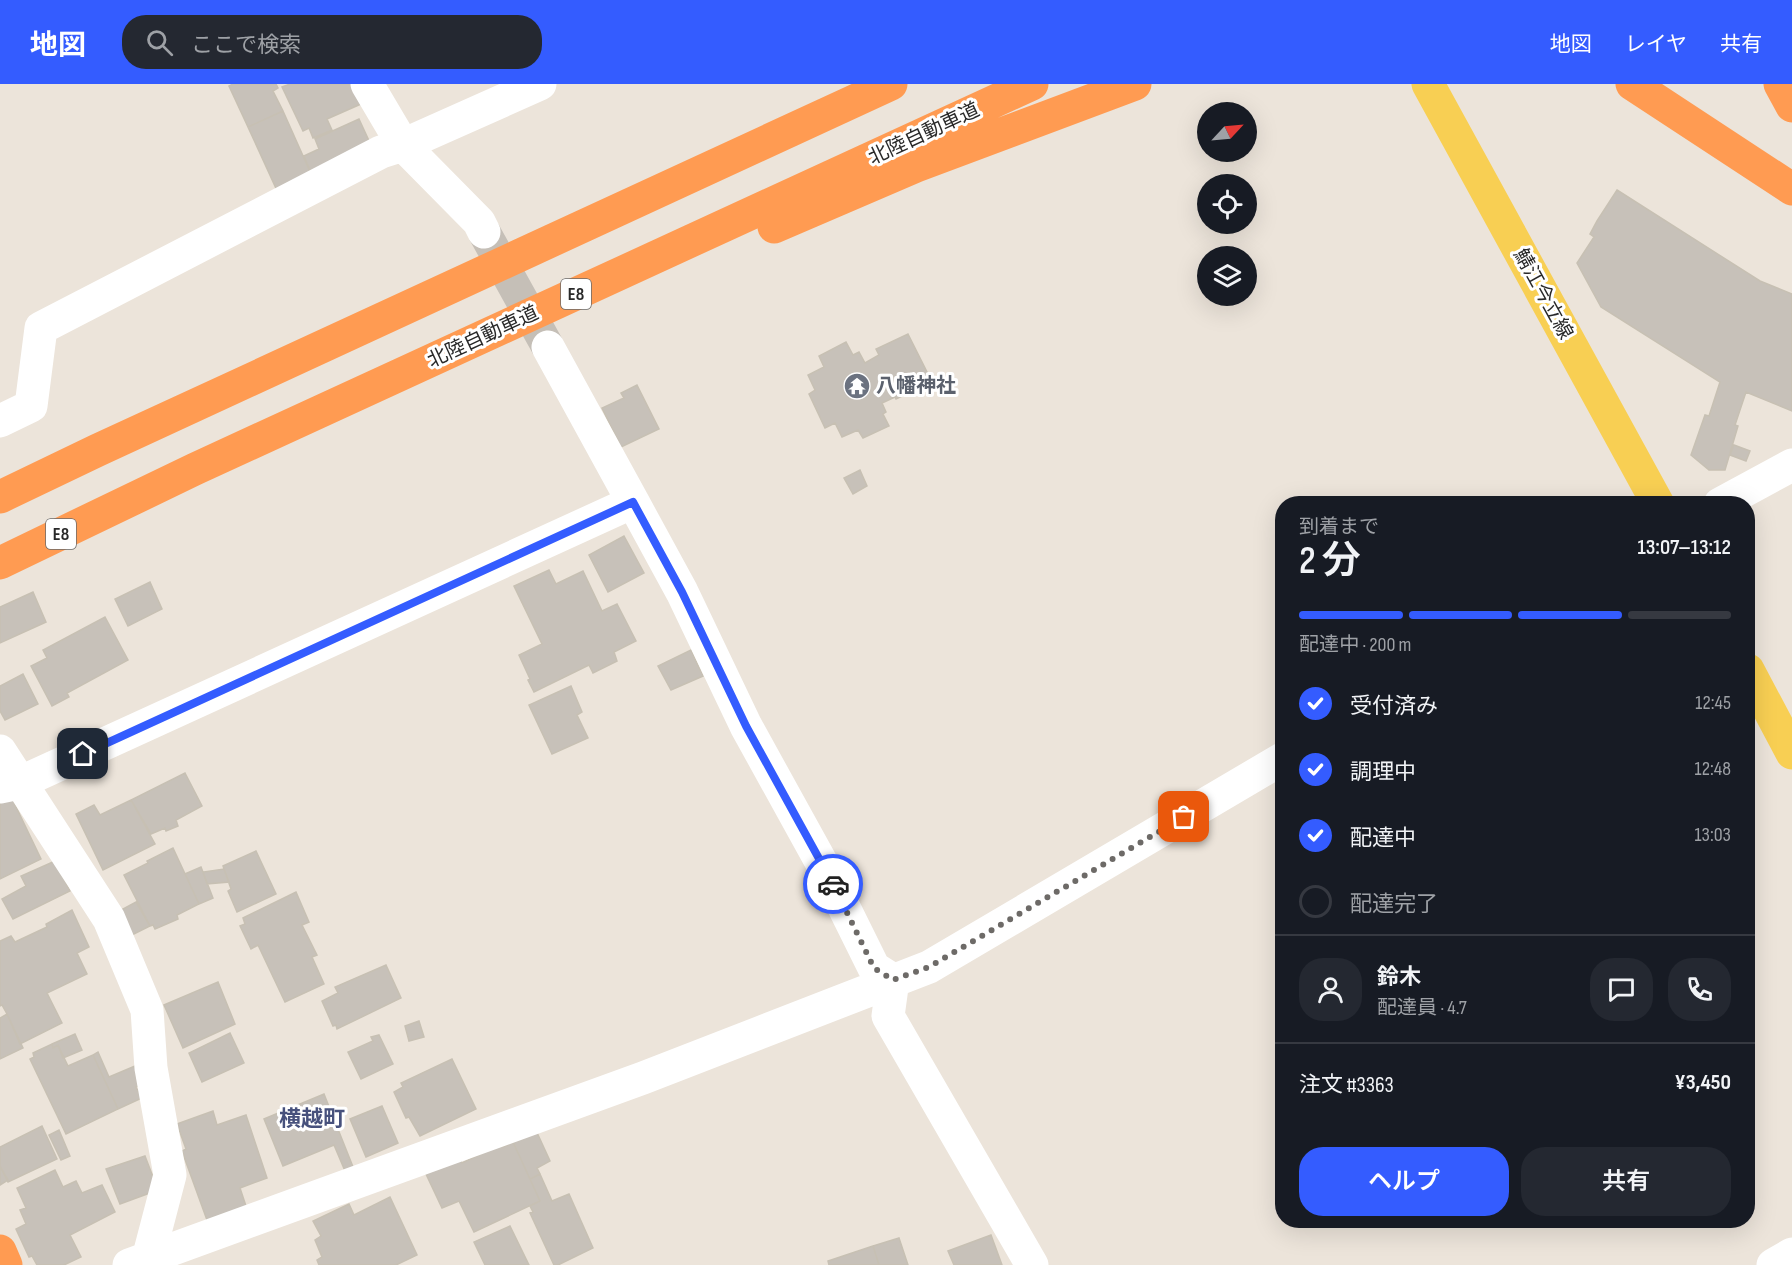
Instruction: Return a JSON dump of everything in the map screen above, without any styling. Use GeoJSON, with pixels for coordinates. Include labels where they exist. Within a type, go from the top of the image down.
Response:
{"type":"FeatureCollection","features":[{"type":"Feature","properties":{"kind":"highway"},"geometry":{"type":"LineString","coordinates":[[0,497],[891,84]]}},
{"type":"Feature","properties":{"kind":"highway","name":"北陸自動車道"},"geometry":{"type":"LineString","coordinates":[[0,563],[195,469],[1032,84]]}},
{"type":"Feature","properties":{"kind":"highway"},"geometry":{"type":"LineString","coordinates":[[195,469],[423,380],[916,165],[1135,84]]}},
{"type":"Feature","properties":{"kind":"highway"},"geometry":{"type":"LineString","coordinates":[[1632,84],[1792,189]]}},
{"type":"Feature","properties":{"kind":"highway"},"geometry":{"type":"LineString","coordinates":[[1780,84],[1792,106]]}},
{"type":"Feature","properties":{"kind":"highway"},"geometry":{"type":"LineString","coordinates":[[0,1251],[6,1265]]}},
{"type":"Feature","properties":{"kind":"main road","name":"鯖江今立線"},"geometry":{"type":"LineString","coordinates":[[1428,84],[1654,496]]}},
{"type":"Feature","properties":{"kind":"main road"},"geometry":{"type":"LineString","coordinates":[[1755,683],[1792,753]]}},
{"type":"Feature","properties":{"kind":"street"},"geometry":{"type":"LineString","coordinates":[[367,84],[403,145],[479,222],[484,232]]}},
{"type":"Feature","properties":{"kind":"street"},"geometry":{"type":"LineString","coordinates":[[0,421],[31,406],[41,328],[381,152],[403,145],[540,84]]}},
{"type":"Feature","properties":{"kind":"street"},"geometry":{"type":"LineString","coordinates":[[548,346],[682,592],[746,726],[825,869],[874,968],[893,980]]}},
{"type":"Feature","properties":{"kind":"street"},"geometry":{"type":"LineString","coordinates":[[1735,496],[1792,465]]}},
{"type":"Feature","properties":{"kind":"street"},"geometry":{"type":"LineString","coordinates":[[10,785],[633,502]]}},
{"type":"Feature","properties":{"kind":"street"},"geometry":{"type":"LineString","coordinates":[[0,751],[10,785],[109,919],[147,1010],[151,1068],[170,1175],[139,1262]]}},
{"type":"Feature","properties":{"kind":"street"},"geometry":{"type":"LineString","coordinates":[[139,1262],[643,1078],[929,967],[1275,763]]}},
{"type":"Feature","properties":{"kind":"street"},"geometry":{"type":"LineString","coordinates":[[893,980],[888,1016],[1032,1265]]}},
{"type":"Feature","properties":{"kind":"street"},"geometry":{"type":"LineString","coordinates":[[1773,1265],[1792,1254]]}},
{"type":"Feature","properties":{"kind":"building"},"geometry":{"type":"Polygon","coordinates":[[[233,84],[276,84],[278,88],[273,91],[283,111],[248,127],[229,86],[233,84]]]}},
{"type":"Feature","properties":{"kind":"building"},"geometry":{"type":"Polygon","coordinates":[[[290,84],[364,84],[370,100],[327,119],[332,130],[313,138],[309,128],[303,131],[282,87],[290,84]]]}},
{"type":"Feature","properties":{"kind":"building"},"geometry":{"type":"Polygon","coordinates":[[[283,111],[316,185],[285,208],[248,127],[283,111]]]}},
{"type":"Feature","properties":{"kind":"building"},"geometry":{"type":"Polygon","coordinates":[[[359,119],[376,156],[316,185],[304,156],[319,149],[315,139],[359,119]]]}},
{"type":"Feature","properties":{"kind":"building"},"geometry":{"type":"Polygon","coordinates":[[[1617,190],[1760,281],[1792,294],[1792,411],[1746,392],[1735,425],[1738,426],[1725,470],[1709,470],[1691,455],[1705,415],[1709,416],[1720,382],[1601,307],[1577,263],[1594,237],[1590,234],[1597,221],[1617,190]]]}},
{"type":"Feature","properties":{"kind":"building"},"geometry":{"type":"Polygon","coordinates":[[[908,334],[932,382],[882,403],[886,412],[883,414],[889,426],[863,438],[858,430],[842,437],[835,423],[825,428],[809,394],[815,390],[808,375],[824,367],[819,356],[846,342],[853,355],[859,352],[865,363],[879,355],[876,349],[908,334]]]}},
{"type":"Feature","properties":{"kind":"building"},"geometry":{"type":"Polygon","coordinates":[[[637,385],[659,429],[621,447],[602,408],[624,398],[621,393],[637,385]]]}},
{"type":"Feature","properties":{"kind":"building"},"geometry":{"type":"Polygon","coordinates":[[[1734,445],[1750,451],[1746,461],[1730,455],[1734,445]]]}},
{"type":"Feature","properties":{"kind":"building"},"geometry":{"type":"Polygon","coordinates":[[[860,470],[867,486],[853,494],[844,478],[860,470]]]}},
{"type":"Feature","properties":{"kind":"building"},"geometry":{"type":"Polygon","coordinates":[[[624,536],[644,573],[608,592],[589,555],[624,536]]]}},
{"type":"Feature","properties":{"kind":"building"},"geometry":{"type":"Polygon","coordinates":[[[549,570],[556,584],[583,571],[602,611],[617,604],[636,641],[614,652],[617,661],[593,673],[589,665],[534,692],[519,655],[542,644],[514,586],[549,570]]]}},
{"type":"Feature","properties":{"kind":"building"},"geometry":{"type":"Polygon","coordinates":[[[150,582],[162,609],[128,626],[115,599],[150,582]]]}},
{"type":"Feature","properties":{"kind":"building"},"geometry":{"type":"Polygon","coordinates":[[[33,592],[46,622],[0,643],[0,607],[33,592]]]}},
{"type":"Feature","properties":{"kind":"building"},"geometry":{"type":"Polygon","coordinates":[[[105,617],[128,660],[67,693],[69,697],[52,706],[31,666],[47,658],[43,650],[105,617]]]}},
{"type":"Feature","properties":{"kind":"building"},"geometry":{"type":"Polygon","coordinates":[[[691,650],[703,676],[671,690],[658,666],[691,650]]]}},
{"type":"Feature","properties":{"kind":"building"},"geometry":{"type":"Polygon","coordinates":[[[23,674],[38,704],[5,720],[0,711],[0,686],[23,674]]]}},
{"type":"Feature","properties":{"kind":"building"},"geometry":{"type":"Polygon","coordinates":[[[571,686],[582,712],[577,715],[588,738],[552,754],[529,705],[571,686]]]}},
{"type":"Feature","properties":{"kind":"building"},"geometry":{"type":"Polygon","coordinates":[[[185,773],[202,806],[176,820],[178,826],[151,834],[131,800],[185,773]]]}},
{"type":"Feature","properties":{"kind":"building"},"geometry":{"type":"Polygon","coordinates":[[[8,790],[41,859],[0,879],[0,794],[8,790]]]}},
{"type":"Feature","properties":{"kind":"building"},"geometry":{"type":"Polygon","coordinates":[[[131,800],[155,844],[103,870],[76,814],[94,805],[100,815],[131,800]]]}},
{"type":"Feature","properties":{"kind":"building"},"geometry":{"type":"Polygon","coordinates":[[[173,848],[199,904],[177,915],[178,919],[155,929],[153,925],[150,926],[124,875],[173,848]]]}},
{"type":"Feature","properties":{"kind":"building"},"geometry":{"type":"Polygon","coordinates":[[[256,851],[276,894],[237,912],[228,891],[231,889],[223,866],[256,851]]]}},
{"type":"Feature","properties":{"kind":"building"},"geometry":{"type":"Polygon","coordinates":[[[55,861],[70,891],[13,919],[2,899],[26,886],[21,876],[55,861]]]}},
{"type":"Feature","properties":{"kind":"building"},"geometry":{"type":"Polygon","coordinates":[[[201,867],[213,898],[199,904],[185,874],[201,867]]]}},
{"type":"Feature","properties":{"kind":"building"},"geometry":{"type":"Polygon","coordinates":[[[224,869],[229,882],[207,884],[203,872],[224,869]]]}},
{"type":"Feature","properties":{"kind":"building"},"geometry":{"type":"Polygon","coordinates":[[[296,892],[309,922],[302,925],[317,955],[312,957],[324,984],[285,1002],[258,945],[251,949],[240,926],[245,924],[243,918],[296,892]]]}},
{"type":"Feature","properties":{"kind":"building"},"geometry":{"type":"Polygon","coordinates":[[[136,902],[150,926],[132,935],[121,910],[136,902]]]}},
{"type":"Feature","properties":{"kind":"building"},"geometry":{"type":"Polygon","coordinates":[[[72,910],[89,947],[77,953],[87,974],[47,993],[62,1023],[20,1044],[7,1014],[2,1005],[0,1006],[0,941],[11,936],[15,942],[47,927],[46,924],[72,910]]]}},
{"type":"Feature","properties":{"kind":"building"},"geometry":{"type":"Polygon","coordinates":[[[386,965],[401,998],[337,1029],[336,1025],[333,1026],[322,1001],[338,993],[335,987],[386,965]]]}},
{"type":"Feature","properties":{"kind":"building"},"geometry":{"type":"Polygon","coordinates":[[[218,982],[235,1024],[183,1048],[164,1005],[218,982]]]}},
{"type":"Feature","properties":{"kind":"building"},"geometry":{"type":"Polygon","coordinates":[[[7,1014],[23,1048],[0,1059],[0,1018],[7,1014]]]}},
{"type":"Feature","properties":{"kind":"building"},"geometry":{"type":"Polygon","coordinates":[[[419,1021],[424,1037],[409,1041],[405,1026],[419,1021]]]}},
{"type":"Feature","properties":{"kind":"building"},"geometry":{"type":"Polygon","coordinates":[[[230,1033],[244,1063],[202,1082],[189,1053],[230,1033]]]}},
{"type":"Feature","properties":{"kind":"building"},"geometry":{"type":"Polygon","coordinates":[[[75,1034],[82,1050],[63,1058],[58,1045],[53,1048],[52,1044],[75,1034]]]}},
{"type":"Feature","properties":{"kind":"building"},"geometry":{"type":"Polygon","coordinates":[[[379,1035],[393,1064],[361,1079],[348,1052],[373,1041],[371,1037],[379,1035]]]}},
{"type":"Feature","properties":{"kind":"building"},"geometry":{"type":"Polygon","coordinates":[[[52,1044],[53,1048],[58,1045],[68,1066],[93,1055],[118,1109],[66,1134],[30,1059],[34,1057],[33,1053],[52,1044]]]}},
{"type":"Feature","properties":{"kind":"building"},"geometry":{"type":"Polygon","coordinates":[[[98,1052],[109,1077],[135,1066],[144,1084],[136,1087],[142,1098],[118,1109],[93,1055],[98,1052]]]}},
{"type":"Feature","properties":{"kind":"building"},"geometry":{"type":"Polygon","coordinates":[[[452,1059],[476,1109],[420,1136],[409,1117],[406,1118],[394,1092],[403,1087],[401,1083],[452,1059]]]}},
{"type":"Feature","properties":{"kind":"building"},"geometry":{"type":"Polygon","coordinates":[[[324,1094],[353,1167],[345,1171],[334,1145],[283,1166],[264,1119],[324,1094]]]}},
{"type":"Feature","properties":{"kind":"building"},"geometry":{"type":"Polygon","coordinates":[[[382,1106],[398,1143],[366,1157],[350,1119],[382,1106]]]}},
{"type":"Feature","properties":{"kind":"building"},"geometry":{"type":"Polygon","coordinates":[[[213,1111],[217,1125],[246,1115],[267,1178],[240,1188],[246,1206],[207,1220],[182,1151],[186,1149],[177,1124],[213,1111]]]}},
{"type":"Feature","properties":{"kind":"building"},"geometry":{"type":"Polygon","coordinates":[[[42,1126],[57,1159],[8,1182],[0,1166],[0,1147],[42,1126]]]}},
{"type":"Feature","properties":{"kind":"building"},"geometry":{"type":"Polygon","coordinates":[[[534,1126],[550,1161],[537,1168],[540,1174],[530,1179],[513,1142],[534,1126]]]}},
{"type":"Feature","properties":{"kind":"building"},"geometry":{"type":"Polygon","coordinates":[[[59,1130],[70,1156],[61,1160],[49,1135],[59,1130]]]}},
{"type":"Feature","properties":{"kind":"building"},"geometry":{"type":"Polygon","coordinates":[[[513,1142],[540,1201],[474,1232],[459,1201],[442,1208],[426,1174],[459,1157],[462,1163],[501,1144],[503,1147],[513,1142]]]}},
{"type":"Feature","properties":{"kind":"building"},"geometry":{"type":"Polygon","coordinates":[[[145,1156],[158,1190],[120,1204],[106,1169],[145,1156]]]}},
{"type":"Feature","properties":{"kind":"building"},"geometry":{"type":"Polygon","coordinates":[[[0,1166],[8,1180],[0,1185],[0,1166]]]}},
{"type":"Feature","properties":{"kind":"building"},"geometry":{"type":"Polygon","coordinates":[[[55,1170],[63,1187],[76,1181],[82,1193],[102,1185],[115,1212],[70,1235],[81,1257],[64,1265],[37,1265],[32,1256],[29,1257],[16,1229],[26,1224],[20,1210],[26,1208],[17,1188],[55,1170]]]}},
{"type":"Feature","properties":{"kind":"building"},"geometry":{"type":"Polygon","coordinates":[[[540,1174],[552,1201],[569,1194],[593,1248],[558,1265],[554,1265],[530,1213],[533,1212],[530,1206],[540,1201],[530,1179],[540,1174]]]}},
{"type":"Feature","properties":{"kind":"building"},"geometry":{"type":"Polygon","coordinates":[[[390,1197],[417,1255],[396,1265],[319,1265],[317,1260],[322,1257],[315,1240],[321,1236],[313,1221],[349,1204],[354,1215],[390,1197]]]}},
{"type":"Feature","properties":{"kind":"building"},"geometry":{"type":"Polygon","coordinates":[[[510,1226],[529,1265],[485,1265],[474,1242],[510,1226]]]}},
{"type":"Feature","properties":{"kind":"building"},"geometry":{"type":"Polygon","coordinates":[[[991,1235],[1002,1265],[954,1265],[948,1251],[991,1235]]]}},
{"type":"Feature","properties":{"kind":"building"},"geometry":{"type":"Polygon","coordinates":[[[899,1238],[908,1265],[879,1265],[873,1246],[899,1238]]]}},
{"type":"Feature","properties":{"kind":"building"},"geometry":{"type":"Polygon","coordinates":[[[873,1246],[879,1265],[829,1265],[828,1261],[873,1246]]]}},
{"type":"Feature","properties":{"kind":"tunnel"},"geometry":{"type":"LineString","coordinates":[[484,232],[548,347]]}},
{"type":"Feature","properties":{"kind":"way so far"},"geometry":{"type":"LineString","coordinates":[[833,884],[874,968],[893,980],[929,967],[1184,817]]}},
{"type":"Feature","properties":{"kind":"place","name":"八幡神社"},"geometry":{"type":"Point","coordinates":[857,386]}},
{"type":"Feature","properties":{"kind":"district","name":"横越町"},"geometry":{"type":"Point","coordinates":[312,1119]}},
{"type":"Feature","properties":{"kind":"route"},"geometry":{"type":"LineString","coordinates":[[83,754],[633,502],[682,592],[746,726],[833,884]]}}]}
